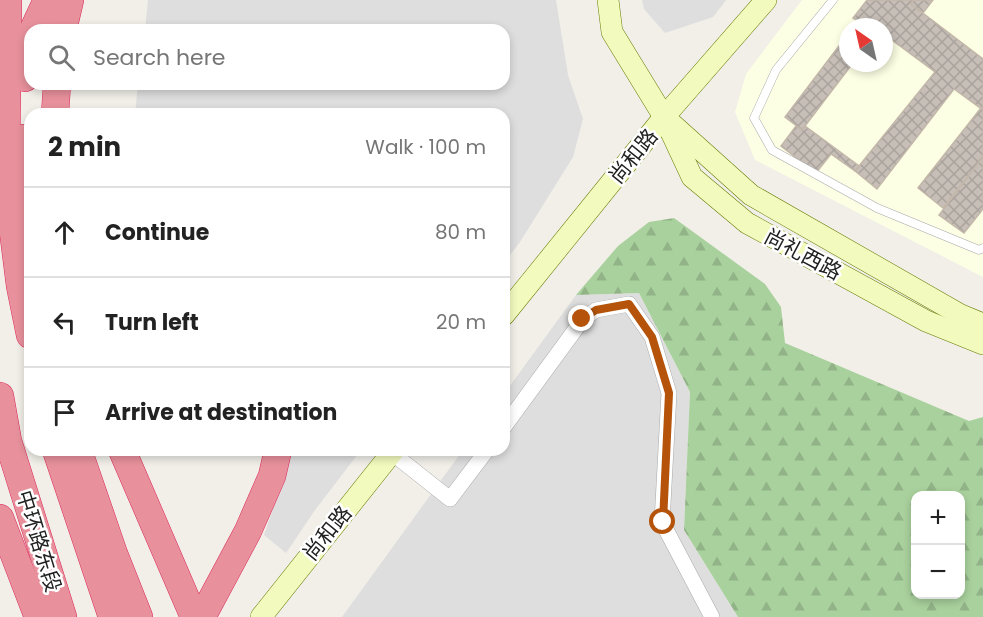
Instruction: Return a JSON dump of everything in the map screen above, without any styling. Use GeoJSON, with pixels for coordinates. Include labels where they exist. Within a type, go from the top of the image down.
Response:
{"type":"FeatureCollection","features":[{"type":"Feature","properties":{"kind":"highway"},"geometry":{"type":"LineString","coordinates":[[8,0],[6,175],[24,306]]}},
{"type":"Feature","properties":{"kind":"highway"},"geometry":{"type":"LineString","coordinates":[[36,24],[47,0]]}},
{"type":"Feature","properties":{"kind":"highway"},"geometry":{"type":"LineString","coordinates":[[64,24],[70,0]]}},
{"type":"Feature","properties":{"kind":"highway"},"geometry":{"type":"LineString","coordinates":[[25,90],[25,108]]}},
{"type":"Feature","properties":{"kind":"highway"},"geometry":{"type":"LineString","coordinates":[[55,108],[57,90]]}},
{"type":"Feature","properties":{"kind":"highway","name":"中环路东段"},"geometry":{"type":"LineString","coordinates":[[0,396],[8,441],[63,617]]}},
{"type":"Feature","properties":{"kind":"highway"},"geometry":{"type":"LineString","coordinates":[[73,456],[113,617]]}},
{"type":"Feature","properties":{"kind":"highway"},"geometry":{"type":"LineString","coordinates":[[74,456],[139,617]]}},
{"type":"Feature","properties":{"kind":"highway"},"geometry":{"type":"LineString","coordinates":[[202,617],[248,531],[272,476],[277,456]]}},
{"type":"Feature","properties":{"kind":"highway"},"geometry":{"type":"LineString","coordinates":[[128,457],[194,617]]}},
{"type":"Feature","properties":{"kind":"highway"},"geometry":{"type":"LineString","coordinates":[[0,518],[38,617]]}},
{"type":"Feature","properties":{"kind":"highway"},"geometry":{"type":"LineString","coordinates":[[0,567],[21,617]]}},
{"type":"Feature","properties":{"kind":"street","name":"尚礼西路"},"geometry":{"type":"LineString","coordinates":[[608,0],[612,32],[664,117],[692,177],[747,224],[926,321],[983,344]]}},
{"type":"Feature","properties":{"kind":"street","name":"尚和路"},"geometry":{"type":"LineString","coordinates":[[510,308],[664,117],[766,0]]}},
{"type":"Feature","properties":{"kind":"street","name":"尚礼西路"},"geometry":{"type":"LineString","coordinates":[[664,117],[751,195],[961,315],[983,324]]}},
{"type":"Feature","properties":{"kind":"street"},"geometry":{"type":"LineString","coordinates":[[510,419],[582,319],[596,310],[629,304],[652,337],[669,393],[663,522],[712,617]]}},
{"type":"Feature","properties":{"kind":"street","name":"尚和路"},"geometry":{"type":"LineString","coordinates":[[261,617],[390,456]]}},
{"type":"Feature","properties":{"kind":"street"},"geometry":{"type":"LineString","coordinates":[[398,456],[450,499],[482,456]]}},
{"type":"Feature","properties":{"kind":"lane"},"geometry":{"type":"LineString","coordinates":[[833,0],[776,70],[754,118],[772,150],[877,208],[979,250],[983,248]]}},
{"type":"Feature","properties":{"kind":"shaded area"},"geometry":{"type":"Polygon","coordinates":[[[148,0],[556,0],[568,75],[583,119],[573,157],[510,255],[510,108],[136,108],[137,90],[510,90],[510,24],[146,24],[148,0]]]}},
{"type":"Feature","properties":{"kind":"shaded area"},"geometry":{"type":"Polygon","coordinates":[[[642,0],[726,0],[713,17],[665,33],[644,9],[642,0]]]}},
{"type":"Feature","properties":{"kind":"shaded area"},"geometry":{"type":"Polygon","coordinates":[[[802,0],[983,0],[983,277],[755,160],[735,112],[746,74],[802,0]]]}},
{"type":"Feature","properties":{"kind":"shaded area"},"geometry":{"type":"Polygon","coordinates":[[[639,293],[690,392],[684,530],[738,617],[342,617],[459,456],[510,456],[510,386],[576,295],[639,293]]]}},
{"type":"Feature","properties":{"kind":"shaded area"},"geometry":{"type":"Polygon","coordinates":[[[291,456],[356,456],[286,553],[264,535],[291,456]]]}},
{"type":"Feature","properties":{"kind":"green space"},"geometry":{"type":"Polygon","coordinates":[[[674,218],[765,284],[781,307],[785,343],[969,421],[983,417],[983,617],[738,617],[684,530],[690,392],[639,293],[576,295],[618,246],[649,222],[674,218]]]}},
{"type":"Feature","properties":{"kind":"building"},"geometry":{"type":"Polygon","coordinates":[[[867,0],[914,0],[911,4],[983,59],[983,110],[954,89],[877,189],[855,171],[935,72],[893,41],[893,18],[853,18],[867,0]]]}},
{"type":"Feature","properties":{"kind":"building"},"geometry":{"type":"Polygon","coordinates":[[[914,0],[933,0],[923,13],[911,4],[914,0]]]}},
{"type":"Feature","properties":{"kind":"building"},"geometry":{"type":"Polygon","coordinates":[[[839,46],[839,72],[846,72],[802,130],[785,117],[839,46]]]}},
{"type":"Feature","properties":{"kind":"building"},"geometry":{"type":"Polygon","coordinates":[[[981,108],[983,110],[983,157],[943,208],[918,188],[981,108]]]}},
{"type":"Feature","properties":{"kind":"building"},"geometry":{"type":"Polygon","coordinates":[[[796,126],[802,130],[805,126],[859,166],[855,171],[831,154],[816,173],[781,146],[796,126]]]}},
{"type":"Feature","properties":{"kind":"building"},"geometry":{"type":"Polygon","coordinates":[[[983,157],[983,209],[964,233],[939,215],[983,157]]]}},
{"type":"Feature","properties":{"kind":"route"},"geometry":{"type":"LineString","coordinates":[[582,319],[596,310],[629,304],[652,337],[669,393],[663,522]]}}]}
